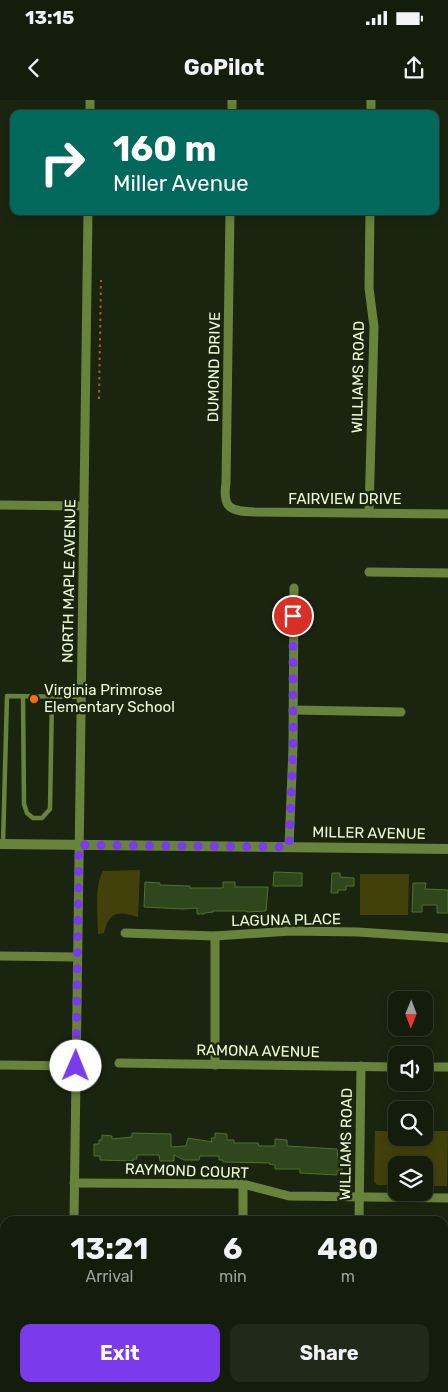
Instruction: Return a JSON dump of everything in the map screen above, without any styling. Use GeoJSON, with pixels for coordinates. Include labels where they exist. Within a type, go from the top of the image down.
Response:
{"type":"FeatureCollection","features":[{"type":"Feature","properties":{"kind":"street","name":"NORTH MAPLE AVENUE"},"geometry":{"type":"LineString","coordinates":[[74,1216],[88,215]]}},
{"type":"Feature","properties":{"kind":"street","name":"DUMOND DRIVE"},"geometry":{"type":"LineString","coordinates":[[230,215],[226,483],[224,496],[230,507],[235,511],[243,512]]}},
{"type":"Feature","properties":{"kind":"street","name":"WILLIAMS ROAD"},"geometry":{"type":"LineString","coordinates":[[369,513],[374,327],[369,288],[370,215]]}},
{"type":"Feature","properties":{"kind":"street"},"geometry":{"type":"LineString","coordinates":[[0,505],[84,506]]}},
{"type":"Feature","properties":{"kind":"street","name":"FAIRVIEW DRIVE"},"geometry":{"type":"LineString","coordinates":[[243,512],[448,514]]}},
{"type":"Feature","properties":{"kind":"street"},"geometry":{"type":"LineString","coordinates":[[369,572],[448,573]]}},
{"type":"Feature","properties":{"kind":"street"},"geometry":{"type":"LineString","coordinates":[[289,847],[294,588]]}},
{"type":"Feature","properties":{"kind":"street"},"geometry":{"type":"LineString","coordinates":[[293,710],[401,712]]}},
{"type":"Feature","properties":{"kind":"street","name":"MILLER AVENUE"},"geometry":{"type":"LineString","coordinates":[[1,844],[448,849]]}},
{"type":"Feature","properties":{"kind":"street","name":"LAGUNA PLACE"},"geometry":{"type":"LineString","coordinates":[[125,933],[215,936],[290,931],[358,932],[448,938]]}},
{"type":"Feature","properties":{"kind":"street"},"geometry":{"type":"LineString","coordinates":[[215,936],[215,1065]]}},
{"type":"Feature","properties":{"kind":"street"},"geometry":{"type":"LineString","coordinates":[[0,956],[77,957]]}},
{"type":"Feature","properties":{"kind":"street","name":"RAMONA AVENUE"},"geometry":{"type":"LineString","coordinates":[[119,1063],[388,1067]]}},
{"type":"Feature","properties":{"kind":"street"},"geometry":{"type":"LineString","coordinates":[[0,1065],[76,1066]]}},
{"type":"Feature","properties":{"kind":"street","name":"WILLIAMS ROAD"},"geometry":{"type":"LineString","coordinates":[[359,1216],[361,1066]]}},
{"type":"Feature","properties":{"kind":"street"},"geometry":{"type":"LineString","coordinates":[[433,1067],[448,1067]]}},
{"type":"Feature","properties":{"kind":"street","name":"RAYMOND COURT"},"geometry":{"type":"LineString","coordinates":[[74,1183],[244,1184],[289,1196],[448,1198]]}},
{"type":"Feature","properties":{"kind":"street"},"geometry":{"type":"LineString","coordinates":[[243,1216],[244,1184]]}},
{"type":"Feature","properties":{"kind":"lane"},"geometry":{"type":"LineString","coordinates":[[1,844],[7,696],[81,697]]}},
{"type":"Feature","properties":{"kind":"lane"},"geometry":{"type":"LineString","coordinates":[[23,696],[24,804],[27,813],[33,818],[42,818],[50,809],[52,697]]}},
{"type":"Feature","properties":{"kind":"path"},"geometry":{"type":"LineString","coordinates":[[98,399],[101,280]]}},
{"type":"Feature","properties":{"kind":"shaded area"},"geometry":{"type":"Polygon","coordinates":[[[140,870],[138,917],[116,914],[109,920],[104,933],[98,934],[97,893],[103,871],[140,870]]]}},
{"type":"Feature","properties":{"kind":"shaded area"},"geometry":{"type":"Polygon","coordinates":[[[360,874],[409,874],[408,915],[360,915],[360,874]]]}},
{"type":"Feature","properties":{"kind":"shaded area"},"geometry":{"type":"Polygon","coordinates":[[[375,1131],[388,1131],[388,1146],[433,1146],[433,1131],[448,1131],[447,1186],[433,1186],[433,1156],[388,1156],[388,1185],[377,1185],[374,1181],[375,1131]]]}},
{"type":"Feature","properties":{"kind":"building"},"geometry":{"type":"Polygon","coordinates":[[[274,872],[302,873],[302,886],[273,886],[274,872]]]}},
{"type":"Feature","properties":{"kind":"building"},"geometry":{"type":"Polygon","coordinates":[[[332,873],[340,873],[340,877],[354,878],[354,886],[346,886],[346,890],[338,890],[338,893],[331,893],[332,873]]]}},
{"type":"Feature","properties":{"kind":"building"},"geometry":{"type":"Polygon","coordinates":[[[145,882],[160,883],[160,885],[190,886],[190,888],[223,888],[223,882],[235,882],[235,887],[268,887],[266,911],[213,911],[197,914],[197,908],[144,907],[145,882]]]}},
{"type":"Feature","properties":{"kind":"building"},"geometry":{"type":"Polygon","coordinates":[[[413,883],[426,883],[425,889],[448,890],[448,913],[437,913],[437,905],[422,905],[422,912],[412,912],[413,883]]]}},
{"type":"Feature","properties":{"kind":"building"},"geometry":{"type":"Polygon","coordinates":[[[132,1133],[171,1134],[171,1147],[186,1146],[188,1138],[212,1142],[211,1138],[215,1138],[215,1133],[227,1134],[227,1140],[234,1140],[234,1143],[258,1143],[259,1146],[275,1146],[275,1139],[287,1140],[287,1146],[337,1149],[338,1158],[342,1158],[342,1171],[337,1171],[337,1175],[300,1173],[300,1169],[275,1169],[275,1165],[270,1163],[223,1162],[223,1160],[219,1160],[219,1156],[200,1156],[199,1160],[184,1160],[174,1155],[174,1161],[160,1161],[159,1155],[137,1155],[137,1159],[133,1159],[133,1161],[100,1160],[100,1156],[94,1156],[94,1144],[99,1144],[99,1140],[102,1140],[102,1135],[112,1136],[112,1139],[132,1137],[132,1133]]]}},
{"type":"Feature","properties":{"kind":"place","name":"Virginia Primrose Elementary School"},"geometry":{"type":"Point","coordinates":[34,699]}},
{"type":"Feature","properties":{"kind":"route"},"geometry":{"type":"LineString","coordinates":[[76,1066],[79,845],[289,847],[293,747],[293,616]]}}]}
